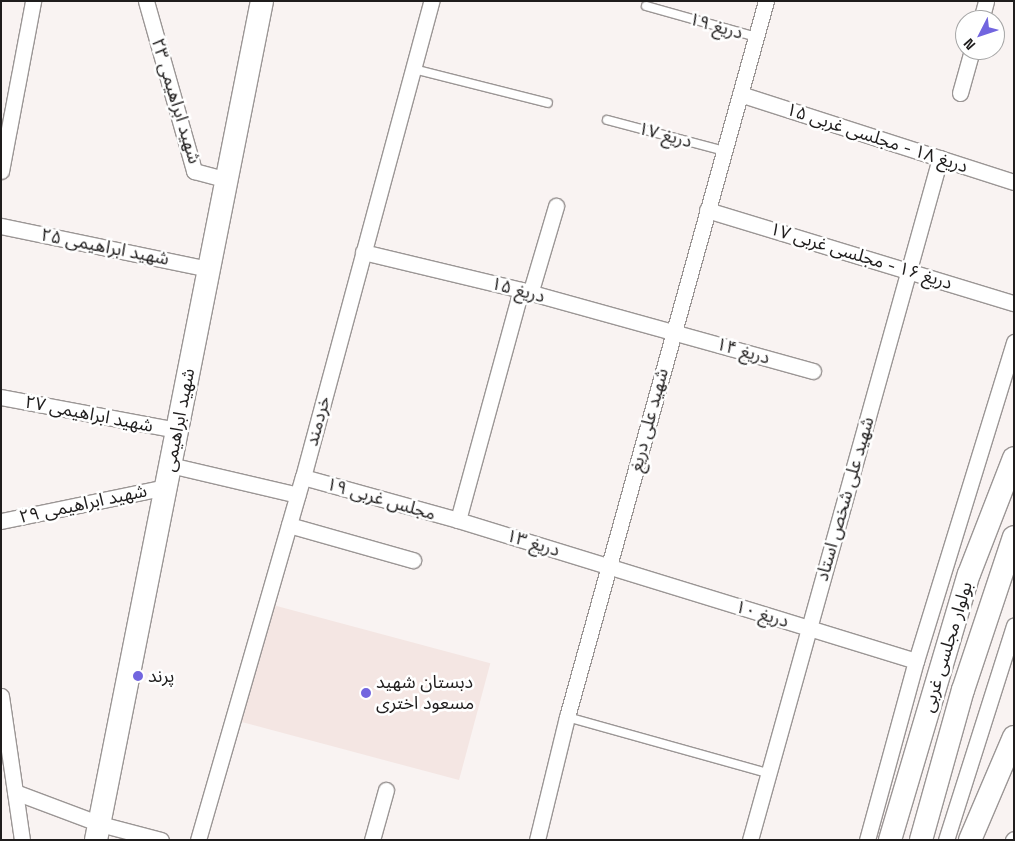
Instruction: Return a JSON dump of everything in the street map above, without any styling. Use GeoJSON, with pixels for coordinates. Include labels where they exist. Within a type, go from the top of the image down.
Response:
{"type":"FeatureCollection","features":[{"type":"Feature","properties":{"kind":"street"},"geometry":{"type":"LineString","coordinates":[[1,171],[8,99],[33,1]]}},
{"type":"Feature","properties":{"kind":"street","name":"شهید ابراهیمی ۲۳"},"geometry":{"type":"LineString","coordinates":[[146,1],[194,171],[227,180]]}},
{"type":"Feature","properties":{"kind":"street","name":"شهید ابراهیمی"},"geometry":{"type":"LineString","coordinates":[[98,832],[262,1]]}},
{"type":"Feature","properties":{"kind":"street","name":"خردمند"},"geometry":{"type":"LineString","coordinates":[[198,840],[303,477],[431,1]]}},
{"type":"Feature","properties":{"kind":"street","name":"شهید علی دریغ"},"geometry":{"type":"LineString","coordinates":[[537,840],[567,717],[766,1]]}},
{"type":"Feature","properties":{"kind":"street"},"geometry":{"type":"LineString","coordinates":[[960,93],[969,60]]}},
{"type":"Feature","properties":{"kind":"street","name":"دریغ ۱۸ - مجلسی غربی ۱۵"},"geometry":{"type":"LineString","coordinates":[[740,94],[1014,182]]}},
{"type":"Feature","properties":{"kind":"street","name":"شهید علی شخص استاد"},"geometry":{"type":"LineString","coordinates":[[750,840],[940,158]]}},
{"type":"Feature","properties":{"kind":"street"},"geometry":{"type":"LineString","coordinates":[[458,520],[526,292],[556,206]]}},
{"type":"Feature","properties":{"kind":"street","name":"دریغ ۱۶ - مجلسی غربی ۱۷"},"geometry":{"type":"LineString","coordinates":[[708,210],[1014,303]]}},
{"type":"Feature","properties":{"kind":"street","name":"شهید ابراهیمی ۲۵"},"geometry":{"type":"LineString","coordinates":[[1,226],[210,268]]}},
{"type":"Feature","properties":{"kind":"street","name":"دریغ ۱۵"},"geometry":{"type":"LineString","coordinates":[[363,252],[526,292],[673,332]]}},
{"type":"Feature","properties":{"kind":"street","name":"دریغ ۱۴"},"geometry":{"type":"LineString","coordinates":[[673,332],[813,371]]}},
{"type":"Feature","properties":{"kind":"street"},"geometry":{"type":"LineString","coordinates":[[867,840],[916,661],[1014,342]]}},
{"type":"Feature","properties":{"kind":"street","name":"شهید ابراهیمی ۲۷"},"geometry":{"type":"LineString","coordinates":[[1,397],[177,430]]}},
{"type":"Feature","properties":{"kind":"street","name":"بولوار مجلسی غربی"},"geometry":{"type":"LineString","coordinates":[[890,840],[969,574],[1014,458]]}},
{"type":"Feature","properties":{"kind":"street"},"geometry":{"type":"LineString","coordinates":[[170,465],[298,494]]}},
{"type":"Feature","properties":{"kind":"street","name":"مجلس غربی ۱۹"},"geometry":{"type":"LineString","coordinates":[[303,477],[458,520]]}},
{"type":"Feature","properties":{"kind":"street","name":"شهید ابراهیمی ۲۹"},"geometry":{"type":"LineString","coordinates":[[1,521],[166,487]]}},
{"type":"Feature","properties":{"kind":"street","name":"دریغ ۱۳"},"geometry":{"type":"LineString","coordinates":[[458,520],[609,566]]}},
{"type":"Feature","properties":{"kind":"street"},"geometry":{"type":"LineString","coordinates":[[289,525],[413,560]]}},
{"type":"Feature","properties":{"kind":"street","name":"بولوار مجلسی غربی"},"geometry":{"type":"LineString","coordinates":[[921,840],[944,758],[1014,537]]}},
{"type":"Feature","properties":{"kind":"street","name":"دریغ ۱۰"},"geometry":{"type":"LineString","coordinates":[[609,566],[916,661]]}},
{"type":"Feature","properties":{"kind":"street"},"geometry":{"type":"LineString","coordinates":[[946,840],[1014,626]]}},
{"type":"Feature","properties":{"kind":"street"},"geometry":{"type":"LineString","coordinates":[[1,696],[6,771],[15,792],[19,839]]}},
{"type":"Feature","properties":{"kind":"street"},"geometry":{"type":"LineString","coordinates":[[970,840],[1014,738]]}},
{"type":"Feature","properties":{"kind":"street"},"geometry":{"type":"LineString","coordinates":[[929,840],[944,758]]}},
{"type":"Feature","properties":{"kind":"street"},"geometry":{"type":"LineString","coordinates":[[372,840],[386,790]]}},
{"type":"Feature","properties":{"kind":"street"},"geometry":{"type":"LineString","coordinates":[[15,792],[98,832],[161,840]]}},
{"type":"Feature","properties":{"kind":"lane","name":"دریغ ۱۹"},"geometry":{"type":"LineString","coordinates":[[646,6],[756,37]]}},
{"type":"Feature","properties":{"kind":"lane"},"geometry":{"type":"LineString","coordinates":[[414,69],[548,103]]}},
{"type":"Feature","properties":{"kind":"lane","name":"دریغ ۱۷"},"geometry":{"type":"LineString","coordinates":[[607,120],[724,151]]}},
{"type":"Feature","properties":{"kind":"lane"},"geometry":{"type":"LineString","coordinates":[[567,717],[768,773]]}},
{"type":"Feature","properties":{"kind":"shaded area","name":"دبستان شهید مسعود اختری"},"geometry":{"type":"Polygon","coordinates":[[[273,605],[490,663],[459,780],[242,722],[273,605]]]}},
{"type":"Feature","properties":{"kind":"place","name":"پرند"},"geometry":{"type":"Point","coordinates":[138,676]}},
{"type":"Feature","properties":{"kind":"place","name":"دبستان شهید مسعود اختری"},"geometry":{"type":"Point","coordinates":[366,693]}}]}
